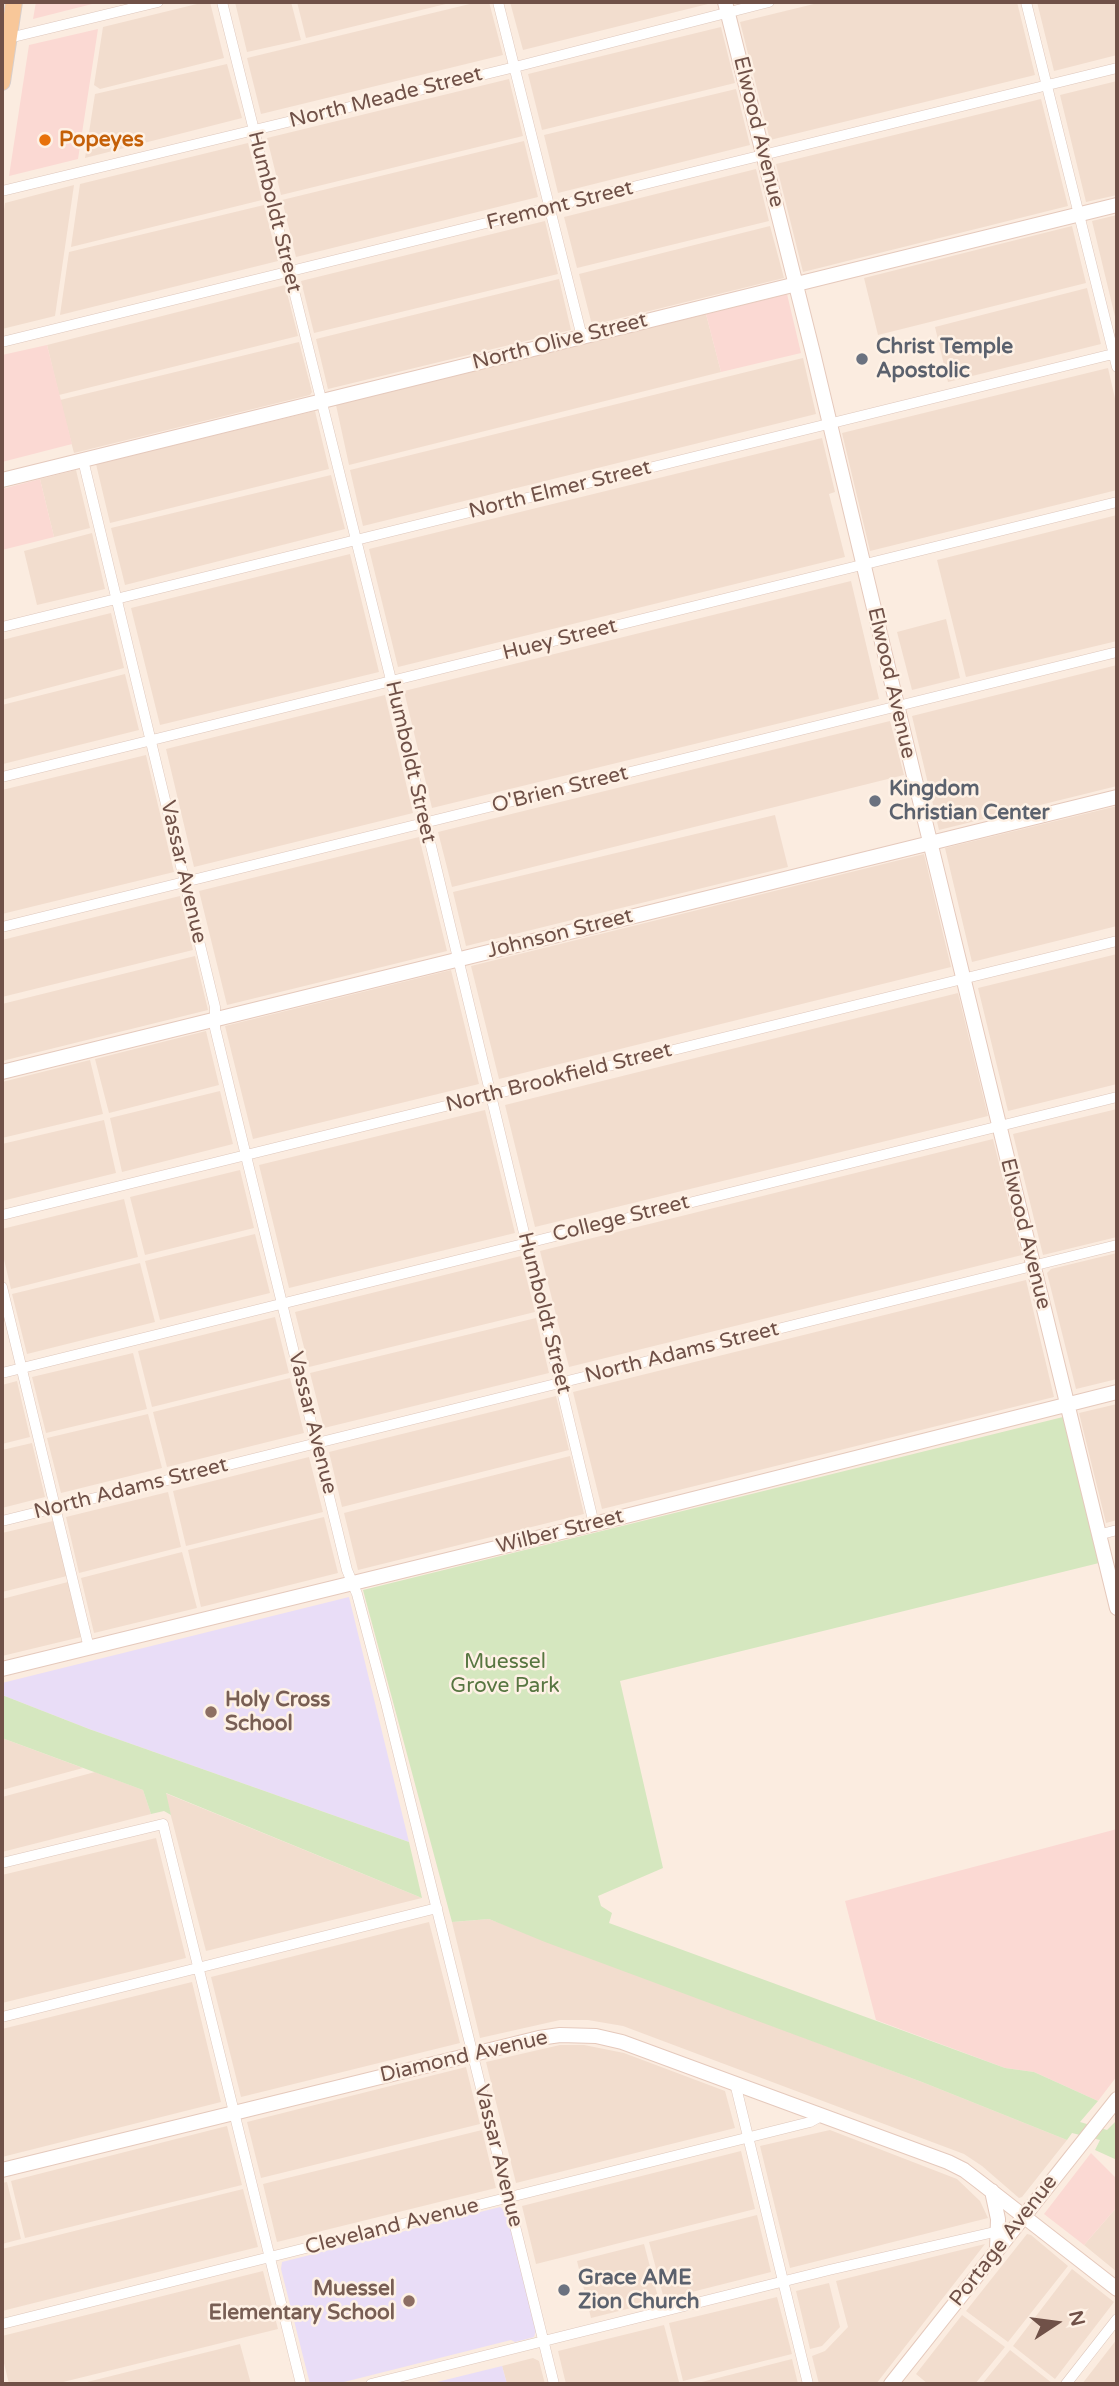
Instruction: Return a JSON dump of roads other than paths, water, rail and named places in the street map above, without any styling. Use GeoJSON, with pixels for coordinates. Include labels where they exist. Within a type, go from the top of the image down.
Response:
{"type":"FeatureCollection","features":[{"type":"Feature","properties":{"kind":"main road"},"geometry":{"type":"LineString","coordinates":[[2,82],[14,2]]}},
{"type":"Feature","properties":{"kind":"street"},"geometry":{"type":"LineString","coordinates":[[9,38],[158,2]]}},
{"type":"Feature","properties":{"kind":"street","name":"Humboldt Street"},"geometry":{"type":"LineString","coordinates":[[222,2],[391,681],[594,1524]]}},
{"type":"Feature","properties":{"kind":"street"},"geometry":{"type":"LineString","coordinates":[[498,2],[582,337]]}},
{"type":"Feature","properties":{"kind":"street","name":"North Meade Street"},"geometry":{"type":"LineString","coordinates":[[2,191],[514,66],[726,7],[769,2]]}},
{"type":"Feature","properties":{"kind":"street"},"geometry":{"type":"LineString","coordinates":[[1026,2],[1116,354],[1117,367]]}},
{"type":"Feature","properties":{"kind":"street","name":"Elwood Avenue"},"geometry":{"type":"LineString","coordinates":[[726,7],[796,284],[1117,1608]]}},
{"type":"Feature","properties":{"kind":"street","name":"Fremont Street"},"geometry":{"type":"LineString","coordinates":[[2,342],[1117,68]]}},
{"type":"Feature","properties":{"kind":"street","name":"North Olive Street"},"geometry":{"type":"LineString","coordinates":[[2,480],[1117,205]]}},
{"type":"Feature","properties":{"kind":"street","name":"North Elmer Street"},"geometry":{"type":"LineString","coordinates":[[2,627],[1116,354]]}},
{"type":"Feature","properties":{"kind":"street","name":"Vassar Avenue"},"geometry":{"type":"LineString","coordinates":[[83,460],[152,740],[215,1007],[215,1019],[246,1156],[316,1443],[352,1583],[366,1626],[554,2384]]}},
{"type":"Feature","properties":{"kind":"street","name":"Huey Street"},"geometry":{"type":"LineString","coordinates":[[2,777],[1117,502]]}},
{"type":"Feature","properties":{"kind":"street","name":"O'Brien Street"},"geometry":{"type":"LineString","coordinates":[[2,927],[1117,652]]}},
{"type":"Feature","properties":{"kind":"street","name":"Johnson Street"},"geometry":{"type":"LineString","coordinates":[[2,1072],[1117,797]]}},
{"type":"Feature","properties":{"kind":"street","name":"North Brookfield Street"},"geometry":{"type":"LineString","coordinates":[[2,1215],[1117,941]]}},
{"type":"Feature","properties":{"kind":"street","name":"College Street"},"geometry":{"type":"LineString","coordinates":[[2,1373],[1117,1097]]}},
{"type":"Feature","properties":{"kind":"street","name":"North Adams Street"},"geometry":{"type":"LineString","coordinates":[[2,1521],[1117,1245]]}},
{"type":"Feature","properties":{"kind":"street"},"geometry":{"type":"LineString","coordinates":[[2,1287],[89,1647]]}},
{"type":"Feature","properties":{"kind":"street","name":"Wilber Street"},"geometry":{"type":"LineString","coordinates":[[2,1669],[1117,1392]]}},
{"type":"Feature","properties":{"kind":"street"},"geometry":{"type":"LineString","coordinates":[[1098,1535],[1117,1530]]}},
{"type":"Feature","properties":{"kind":"street"},"geometry":{"type":"LineString","coordinates":[[2,1863],[163,1824],[301,2384]]}},
{"type":"Feature","properties":{"kind":"street"},"geometry":{"type":"LineString","coordinates":[[2,2017],[436,1908]]}},
{"type":"Feature","properties":{"kind":"street","name":"Diamond Avenue"},"geometry":{"type":"LineString","coordinates":[[2,2170],[473,2053],[560,2035],[596,2036],[622,2042],[948,2162],[964,2170],[992,2191],[1117,2289]]}},
{"type":"Feature","properties":{"kind":"street"},"geometry":{"type":"LineString","coordinates":[[735,2083],[808,2384]]}},
{"type":"Feature","properties":{"kind":"street","name":"Portage Avenue"},"geometry":{"type":"LineString","coordinates":[[898,2381],[997,2250],[1005,2230],[1024,2216],[1117,2099]]}},
{"type":"Feature","properties":{"kind":"street","name":"Cleveland Avenue"},"geometry":{"type":"LineString","coordinates":[[2,2324],[810,2122],[821,2116]]}},
{"type":"Feature","properties":{"kind":"street"},"geometry":{"type":"LineString","coordinates":[[371,2384],[1005,2230],[992,2191]]}},
{"type":"Feature","properties":{"kind":"street"},"geometry":{"type":"LineString","coordinates":[[1066,2384],[1117,2319]]}},
{"type":"Feature","properties":{"kind":"place","name":"Popeyes"},"geometry":{"type":"Point","coordinates":[45,140]}},
{"type":"Feature","properties":{"kind":"place","name":"Christ Temple Apostolic"},"geometry":{"type":"Point","coordinates":[862,359]}},
{"type":"Feature","properties":{"kind":"place","name":"Kingdom Christian Center"},"geometry":{"type":"Point","coordinates":[875,801]}},
{"type":"Feature","properties":{"kind":"place","name":"Holy Cross School"},"geometry":{"type":"Point","coordinates":[211,1712]}},
{"type":"Feature","properties":{"kind":"place","name":"Grace AME Zion Church"},"geometry":{"type":"Point","coordinates":[564,2290]}},
{"type":"Feature","properties":{"kind":"place","name":"Muessel Elementary School"},"geometry":{"type":"Point","coordinates":[409,2301]}},
{"type":"Feature","properties":{"kind":"park label","name":"Muessel Grove Park"},"geometry":{"type":"Point","coordinates":[505,1674]}}]}
